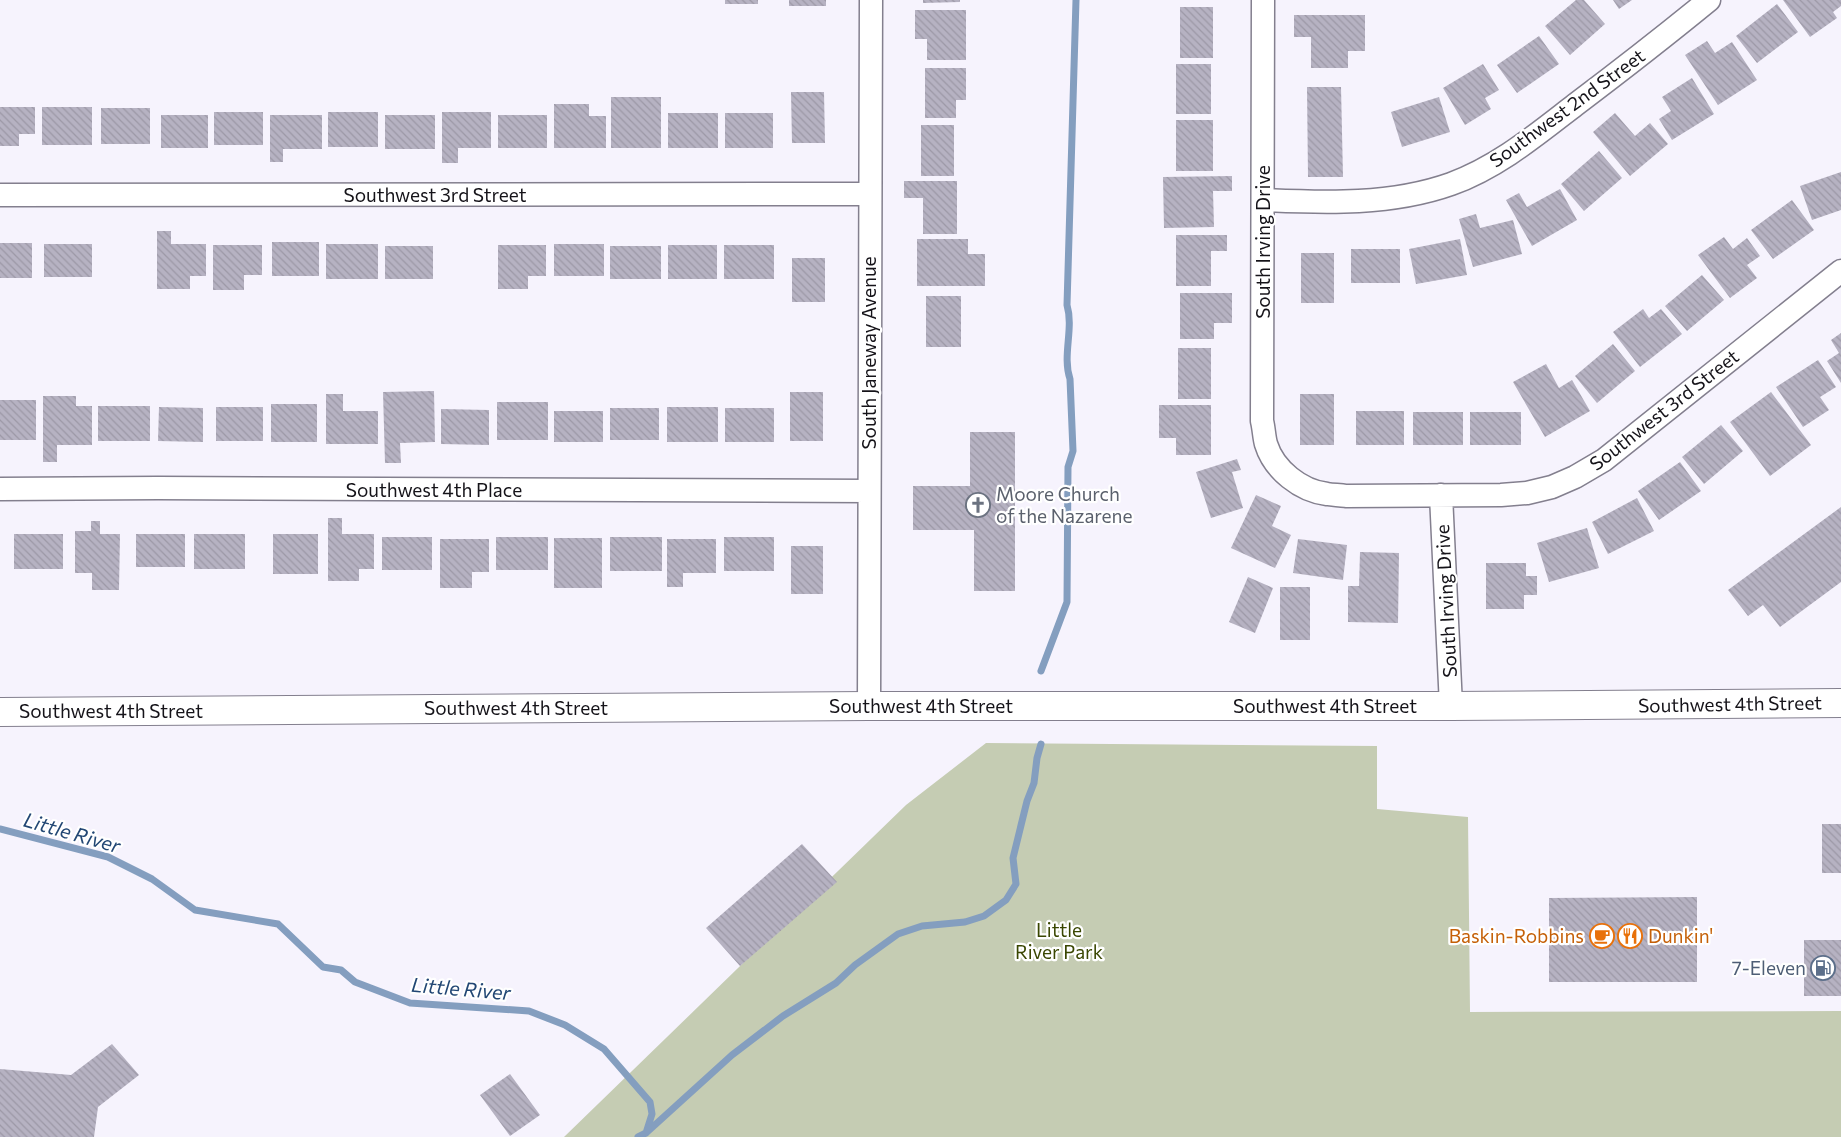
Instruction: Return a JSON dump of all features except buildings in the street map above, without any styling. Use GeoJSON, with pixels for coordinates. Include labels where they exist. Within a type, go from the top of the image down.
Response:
{"type":"FeatureCollection","features":[{"type":"Feature","properties":{"kind":"main road","name":"Southwest 4th Street"},"geometry":{"type":"LineString","coordinates":[[0,712],[869,706],[1451,706],[1841,703]]}},
{"type":"Feature","properties":{"kind":"street","name":"South Janeway Avenue"},"geometry":{"type":"LineString","coordinates":[[869,706],[871,0]]}},
{"type":"Feature","properties":{"kind":"street","name":"South Irving Drive"},"geometry":{"type":"LineString","coordinates":[[1263,0],[1262,421],[1266,444],[1272,459],[1288,477]]}},
{"type":"Feature","properties":{"kind":"street","name":"Southwest 2nd Street"},"geometry":{"type":"LineString","coordinates":[[1264,200],[1305,202],[1383,200],[1430,191],[1476,174],[1512,153],[1710,0]]}},
{"type":"Feature","properties":{"kind":"street","name":"Southwest 3rd Street"},"geometry":{"type":"LineString","coordinates":[[0,195],[870,194]]}},
{"type":"Feature","properties":{"kind":"street","name":"Southwest 3rd Street"},"geometry":{"type":"LineString","coordinates":[[1288,477],[1314,491],[1326,494],[1501,495],[1552,487],[1576,477],[1604,460],[1841,271]]}},
{"type":"Feature","properties":{"kind":"street","name":"Southwest 4th Place"},"geometry":{"type":"LineString","coordinates":[[0,489],[869,491]]}},
{"type":"Feature","properties":{"kind":"street","name":"South Irving Drive"},"geometry":{"type":"LineString","coordinates":[[1441,495],[1451,706]]}},
{"type":"Feature","properties":{"kind":"green space","name":"Little River Park"},"geometry":{"type":"Polygon","coordinates":[[[986,743],[1377,746],[1377,809],[1468,817],[1470,1012],[1841,1011],[1841,1137],[564,1137],[906,805],[986,743]]]}},
{"type":"Feature","properties":{"kind":"waterway"},"geometry":{"type":"LineString","coordinates":[[1041,671],[1067,602],[1068,467],[1073,451],[1070,379],[1067,361],[1069,323],[1067,305],[1076,0]]}},
{"type":"Feature","properties":{"kind":"waterway"},"geometry":{"type":"LineString","coordinates":[[638,1137],[646,1133],[732,1055],[783,1016],[836,983],[855,965],[898,934],[922,926],[965,922],[984,916],[1006,900],[1016,884],[1013,858],[1027,801],[1034,783],[1041,744]]}},
{"type":"Feature","properties":{"kind":"waterway","name":"Little River"},"geometry":{"type":"LineString","coordinates":[[0,829],[108,857],[152,879],[195,910],[278,924],[323,967],[341,970],[355,982],[410,1003],[529,1011],[565,1025],[604,1049],[650,1102],[652,1114],[646,1133]]}},
{"type":"Feature","properties":{"kind":"place","name":"Moore Church of the Nazarene"},"geometry":{"type":"Point","coordinates":[978,505]}},
{"type":"Feature","properties":{"kind":"place","name":"Baskin-Robbins"},"geometry":{"type":"Point","coordinates":[1602,936]}},
{"type":"Feature","properties":{"kind":"place","name":"Dunkin'"},"geometry":{"type":"Point","coordinates":[1630,936]}},
{"type":"Feature","properties":{"kind":"place","name":"7-Eleven"},"geometry":{"type":"Point","coordinates":[1823,968]}}]}
